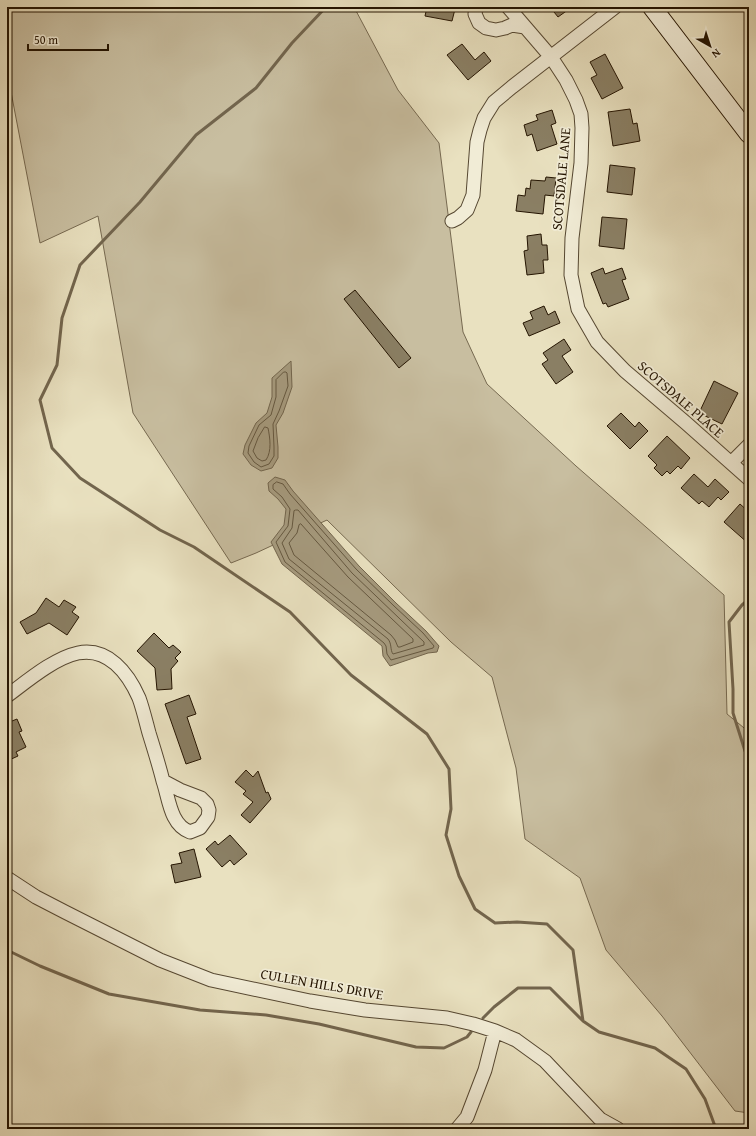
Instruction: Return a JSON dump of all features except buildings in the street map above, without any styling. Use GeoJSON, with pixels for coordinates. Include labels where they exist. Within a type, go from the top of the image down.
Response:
{"type":"FeatureCollection","features":[{"type":"Feature","properties":{"kind":"street"},"geometry":{"type":"LineString","coordinates":[[476,7],[475,14],[479,23],[486,28],[496,30],[512,25],[525,27]]}},
{"type":"Feature","properties":{"kind":"street","name":"SCOTSDALE LANE"},"geometry":{"type":"LineString","coordinates":[[508,7],[550,57],[571,89],[581,114],[581,163],[572,238],[571,274],[578,309],[595,340]]}},
{"type":"Feature","properties":{"kind":"street"},"geometry":{"type":"LineString","coordinates":[[452,221],[467,210],[473,195],[477,142],[484,118],[494,102],[615,7]]}},
{"type":"Feature","properties":{"kind":"street"},"geometry":{"type":"LineString","coordinates":[[652,7],[749,134]]}},
{"type":"Feature","properties":{"kind":"street","name":"SCOTSDALE PLACE"},"geometry":{"type":"LineString","coordinates":[[595,340],[625,371],[749,479]]}},
{"type":"Feature","properties":{"kind":"street"},"geometry":{"type":"LineString","coordinates":[[731,463],[749,445]]}},
{"type":"Feature","properties":{"kind":"street"},"geometry":{"type":"LineString","coordinates":[[7,696],[40,672],[60,660],[77,654],[92,652],[103,656],[112,661],[123,672],[139,699],[163,780]]}},
{"type":"Feature","properties":{"kind":"street","name":"CULLEN HILLS DRIVE"},"geometry":{"type":"LineString","coordinates":[[7,878],[36,897],[160,960],[211,980],[310,1001],[365,1010],[447,1018],[496,1031],[516,1040],[545,1061],[600,1119],[618,1129]]}},
{"type":"Feature","properties":{"kind":"street"},"geometry":{"type":"LineString","coordinates":[[457,1129],[467,1117],[485,1070],[496,1031]]}},
{"type":"Feature","properties":{"kind":"shaded area"},"geometry":{"type":"Polygon","coordinates":[[[7,7],[354,7],[398,90],[439,143],[463,332],[487,384],[576,466],[724,595],[727,714],[749,732],[749,1113],[735,1111],[662,1016],[606,950],[580,878],[525,839],[516,768],[492,677],[451,642],[327,520],[231,563],[133,413],[98,216],[40,243],[7,71],[7,7]]]}},
{"type":"Feature","properties":{"kind":"water"},"geometry":{"type":"Polygon","coordinates":[[[291,361],[292,387],[283,413],[276,425],[278,458],[272,468],[261,471],[251,465],[243,454],[245,445],[256,423],[267,413],[272,397],[272,378],[291,361]]]}},
{"type":"Feature","properties":{"kind":"water"},"geometry":{"type":"Polygon","coordinates":[[[275,477],[285,480],[359,566],[426,631],[439,646],[437,652],[428,653],[390,666],[383,656],[382,646],[282,564],[271,542],[284,525],[286,509],[269,491],[268,483],[275,477]]]}},
{"type":"Feature","properties":{"kind":"waterway"},"geometry":{"type":"LineString","coordinates":[[326,7],[292,43],[256,88],[196,135],[140,202],[80,265],[62,318],[57,365],[40,400],[52,448],[80,478],[160,530],[194,547],[290,612],[351,675],[427,734],[449,769],[451,809],[446,835],[459,876],[475,909],[495,923],[517,922],[547,924],[573,950],[583,1021],[599,1032],[655,1048],[686,1069],[705,1099],[716,1129]]}},
{"type":"Feature","properties":{"kind":"waterway"},"geometry":{"type":"LineString","coordinates":[[749,599],[742,605],[729,622],[733,713],[745,751],[749,757]]}},
{"type":"Feature","properties":{"kind":"waterway"},"geometry":{"type":"LineString","coordinates":[[7,950],[40,966],[109,994],[200,1010],[266,1015],[319,1024],[416,1047],[444,1048],[467,1037],[471,1032]]}},
{"type":"Feature","properties":{"kind":"waterway"},"geometry":{"type":"LineString","coordinates":[[483,1018],[518,988],[550,988],[583,1021]]}}]}
